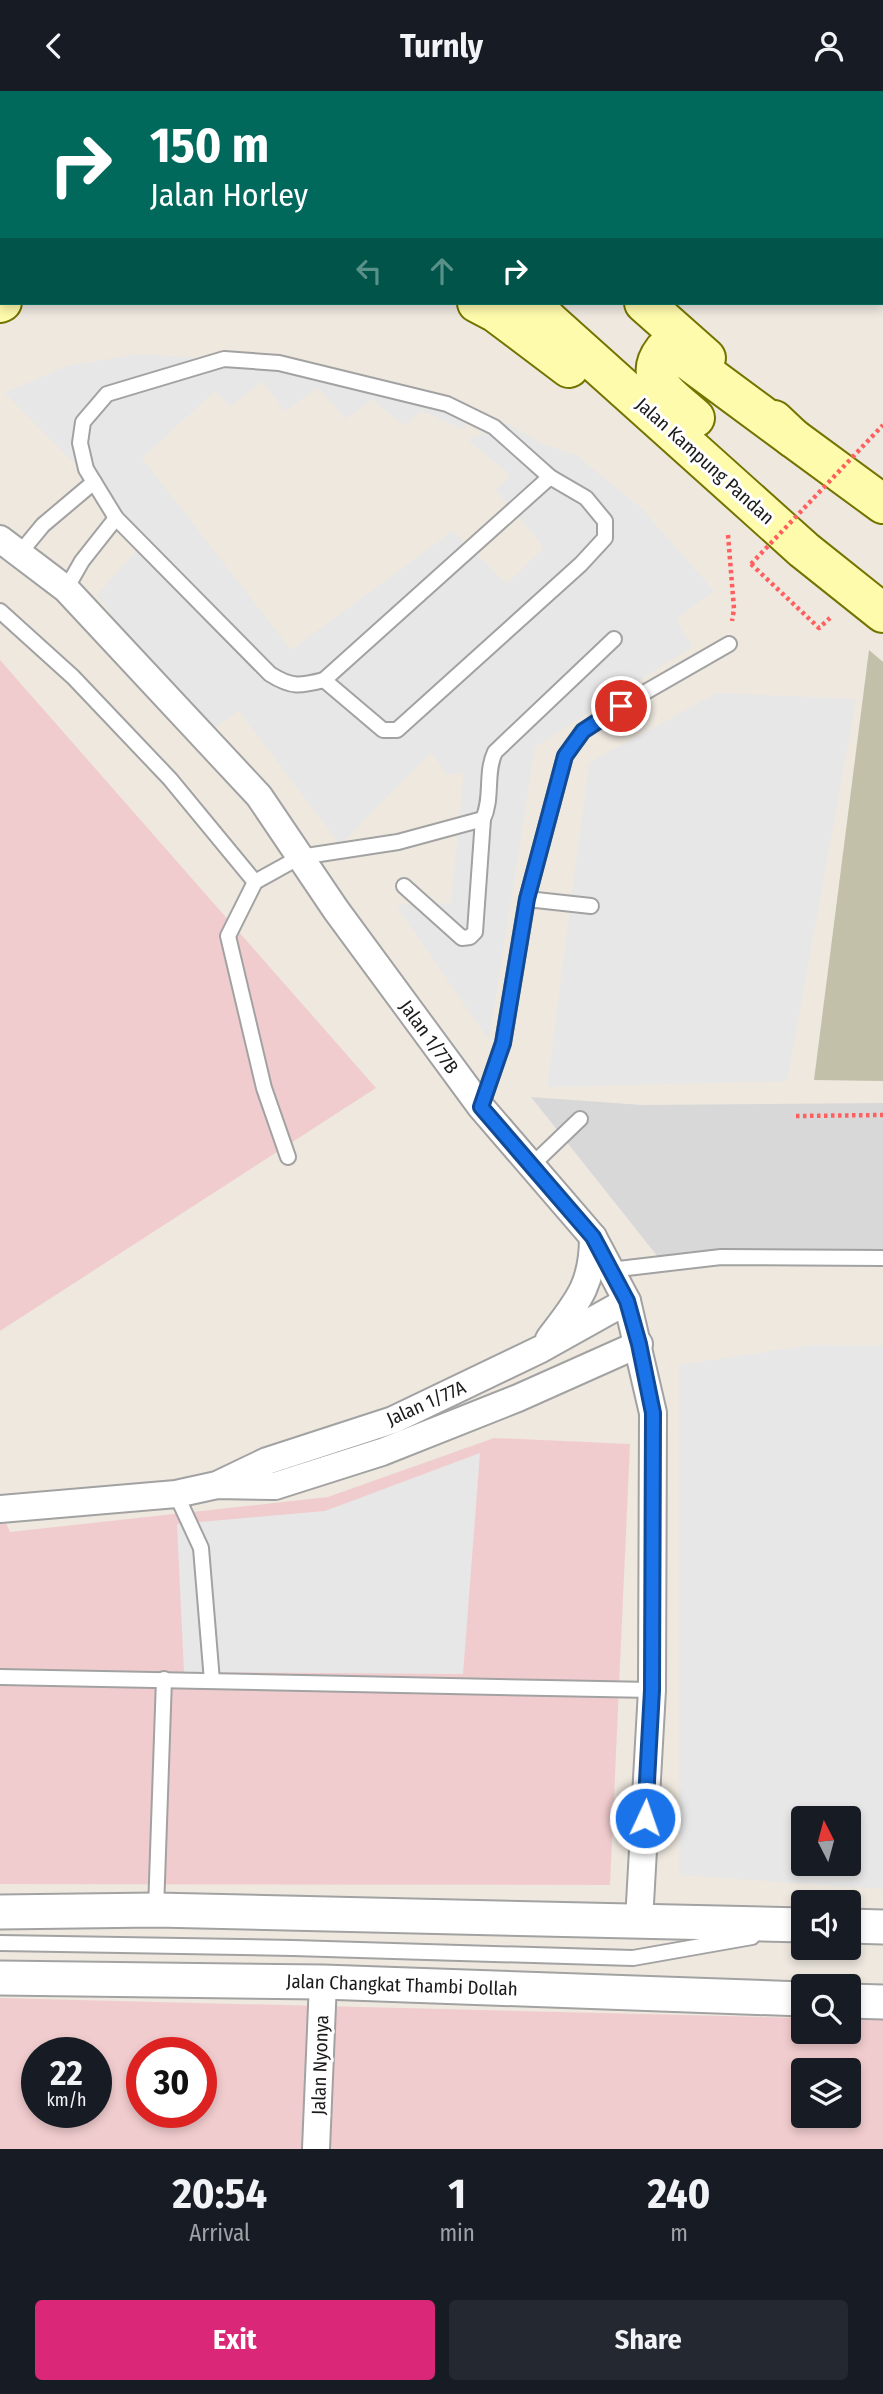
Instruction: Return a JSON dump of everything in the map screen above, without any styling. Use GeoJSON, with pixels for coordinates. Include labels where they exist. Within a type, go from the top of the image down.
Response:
{"type":"FeatureCollection","features":[{"type":"Feature","properties":{"kind":"main road"},"geometry":{"type":"LineString","coordinates":[[481,305],[496,313],[572,371],[760,541],[804,550],[794,508],[734,458],[657,383],[656,359],[664,349],[671,350],[883,504]]}},
{"type":"Feature","properties":{"kind":"main road","name":"Jalan Kampung Pandan"},"geometry":{"type":"LineString","coordinates":[[534,305],[804,550],[883,613]]}},
{"type":"Feature","properties":{"kind":"main road"},"geometry":{"type":"LineString","coordinates":[[646,305],[793,438]]}},
{"type":"Feature","properties":{"kind":"main road"},"geometry":{"type":"LineString","coordinates":[[673,305],[748,395]]}},
{"type":"Feature","properties":{"kind":"street","name":"Jalan 1/77B"},"geometry":{"type":"LineString","coordinates":[[9,547],[66,589],[259,796],[336,910],[481,1107],[593,1237],[627,1301],[653,1413],[652,1690],[639,1921]]}},
{"type":"Feature","properties":{"kind":"street"},"geometry":{"type":"LineString","coordinates":[[541,1349],[577,1303],[584,1289],[593,1258],[593,1237]]}},
{"type":"Feature","properties":{"kind":"street","name":"Jalan 1/77A"},"geometry":{"type":"LineString","coordinates":[[0,1509],[176,1494],[217,1485],[267,1461],[393,1420],[541,1349],[627,1301]]}},
{"type":"Feature","properties":{"kind":"street","name":"Jalan 1/77A"},"geometry":{"type":"LineString","coordinates":[[217,1485],[275,1486],[382,1452],[518,1398],[639,1344]]}},
{"type":"Feature","properties":{"kind":"street"},"geometry":{"type":"LineString","coordinates":[[0,1912],[156,1910],[791,1926]]}},
{"type":"Feature","properties":{"kind":"street"},"geometry":{"type":"LineString","coordinates":[[861,1926],[883,1927]]}},
{"type":"Feature","properties":{"kind":"street","name":"Jalan Changkat Thambi Dollah"},"geometry":{"type":"LineString","coordinates":[[0,1978],[323,1982],[791,1999]]}},
{"type":"Feature","properties":{"kind":"street","name":"Jalan Nyonya"},"geometry":{"type":"LineString","coordinates":[[316,2149],[323,1982]]}},
{"type":"Feature","properties":{"kind":"street"},"geometry":{"type":"LineString","coordinates":[[861,2001],[883,2002]]}},
{"type":"Feature","properties":{"kind":"lane"},"geometry":{"type":"LineString","coordinates":[[324,680],[383,730],[397,730],[581,564],[605,538],[605,521],[586,498],[550,477],[494,427],[447,404],[279,363],[224,359],[107,394],[83,422],[80,443],[86,469],[116,518],[270,674],[287,685],[324,680],[550,477]]}},
{"type":"Feature","properties":{"kind":"lane"},"geometry":{"type":"LineString","coordinates":[[9,547],[43,525],[94,482]]}},
{"type":"Feature","properties":{"kind":"lane"},"geometry":{"type":"LineString","coordinates":[[66,589],[82,561],[116,518]]}},
{"type":"Feature","properties":{"kind":"lane"},"geometry":{"type":"LineString","coordinates":[[0,611],[72,677],[170,779],[255,882]]}},
{"type":"Feature","properties":{"kind":"lane"},"geometry":{"type":"LineString","coordinates":[[404,886],[462,938],[470,937],[475,932],[483,819],[488,807],[495,752],[614,639]]}},
{"type":"Feature","properties":{"kind":"lane"},"geometry":{"type":"LineString","coordinates":[[481,1107],[503,1043],[527,899],[565,756],[583,731],[729,644]]}},
{"type":"Feature","properties":{"kind":"lane"},"geometry":{"type":"LineString","coordinates":[[288,1157],[264,1087],[228,936],[255,882],[300,857],[398,842],[483,819]]}},
{"type":"Feature","properties":{"kind":"lane"},"geometry":{"type":"LineString","coordinates":[[527,899],[591,906]]}},
{"type":"Feature","properties":{"kind":"lane"},"geometry":{"type":"LineString","coordinates":[[531,1166],[580,1119]]}},
{"type":"Feature","properties":{"kind":"lane"},"geometry":{"type":"LineString","coordinates":[[610,1270],[721,1257],[883,1258]]}},
{"type":"Feature","properties":{"kind":"lane"},"geometry":{"type":"LineString","coordinates":[[176,1494],[201,1548],[212,1681]]}},
{"type":"Feature","properties":{"kind":"lane"},"geometry":{"type":"LineString","coordinates":[[0,1677],[652,1690]]}},
{"type":"Feature","properties":{"kind":"lane"},"geometry":{"type":"LineString","coordinates":[[156,1910],[164,1679]]}},
{"type":"Feature","properties":{"kind":"lane"},"geometry":{"type":"LineString","coordinates":[[0,1943],[280,1947],[633,1958],[791,1928]]}},
{"type":"Feature","properties":{"kind":"path"},"geometry":{"type":"LineString","coordinates":[[836,612],[819,628],[751,564],[883,425]]}},
{"type":"Feature","properties":{"kind":"path"},"geometry":{"type":"LineString","coordinates":[[728,535],[734,609],[729,644]]}},
{"type":"Feature","properties":{"kind":"path"},"geometry":{"type":"LineString","coordinates":[[796,1116],[883,1115]]}},
{"type":"Feature","properties":{"kind":"shaded area"},"geometry":{"type":"Polygon","coordinates":[[[139,354],[212,359],[264,367],[339,387],[414,397],[466,420],[464,429],[421,411],[404,425],[372,399],[346,419],[318,387],[285,411],[262,381],[230,406],[215,391],[142,458],[291,650],[453,531],[507,584],[544,547],[496,490],[511,475],[468,440],[505,423],[545,445],[577,456],[643,510],[714,591],[676,619],[692,647],[535,747],[489,1040],[396,905],[451,903],[464,772],[447,775],[431,752],[340,845],[239,711],[202,737],[97,595],[148,538],[5,393],[67,366],[139,354]]]}},
{"type":"Feature","properties":{"kind":"shaded area"},"geometry":{"type":"Polygon","coordinates":[[[869,650],[883,662],[883,1081],[814,1080],[869,650]]]}},
{"type":"Feature","properties":{"kind":"shaded area"},"geometry":{"type":"Polygon","coordinates":[[[0,660],[376,1088],[0,1331],[0,660]]]}},
{"type":"Feature","properties":{"kind":"shaded area"},"geometry":{"type":"Polygon","coordinates":[[[717,693],[856,699],[787,1081],[547,1087],[589,763],[717,693]]]}},
{"type":"Feature","properties":{"kind":"shaded area"},"geometry":{"type":"Polygon","coordinates":[[[531,1097],[642,1105],[883,1103],[883,1264],[662,1262],[531,1097]]]}},
{"type":"Feature","properties":{"kind":"shaded area"},"geometry":{"type":"Polygon","coordinates":[[[812,1345],[883,1346],[883,1889],[679,1875],[679,1365],[812,1345]]]}},
{"type":"Feature","properties":{"kind":"shaded area"},"geometry":{"type":"Polygon","coordinates":[[[494,1438],[630,1444],[610,1885],[0,1884],[0,1510],[10,1532],[328,1497],[494,1438]]]}},
{"type":"Feature","properties":{"kind":"shaded area"},"geometry":{"type":"Polygon","coordinates":[[[480,1453],[463,1674],[184,1672],[177,1524],[325,1511],[480,1453]]]}},
{"type":"Feature","properties":{"kind":"shaded area"},"geometry":{"type":"Polygon","coordinates":[[[0,1998],[791,2018],[791,2044],[861,2044],[861,2019],[883,2020],[883,2149],[0,2149],[0,1998]]]}},
{"type":"Feature","properties":{"kind":"route"},"geometry":{"type":"LineString","coordinates":[[621,706],[583,731],[565,756],[527,899],[503,1043],[481,1107],[593,1237],[627,1301],[639,1344],[653,1413],[652,1690],[645,1818]]}}]}
